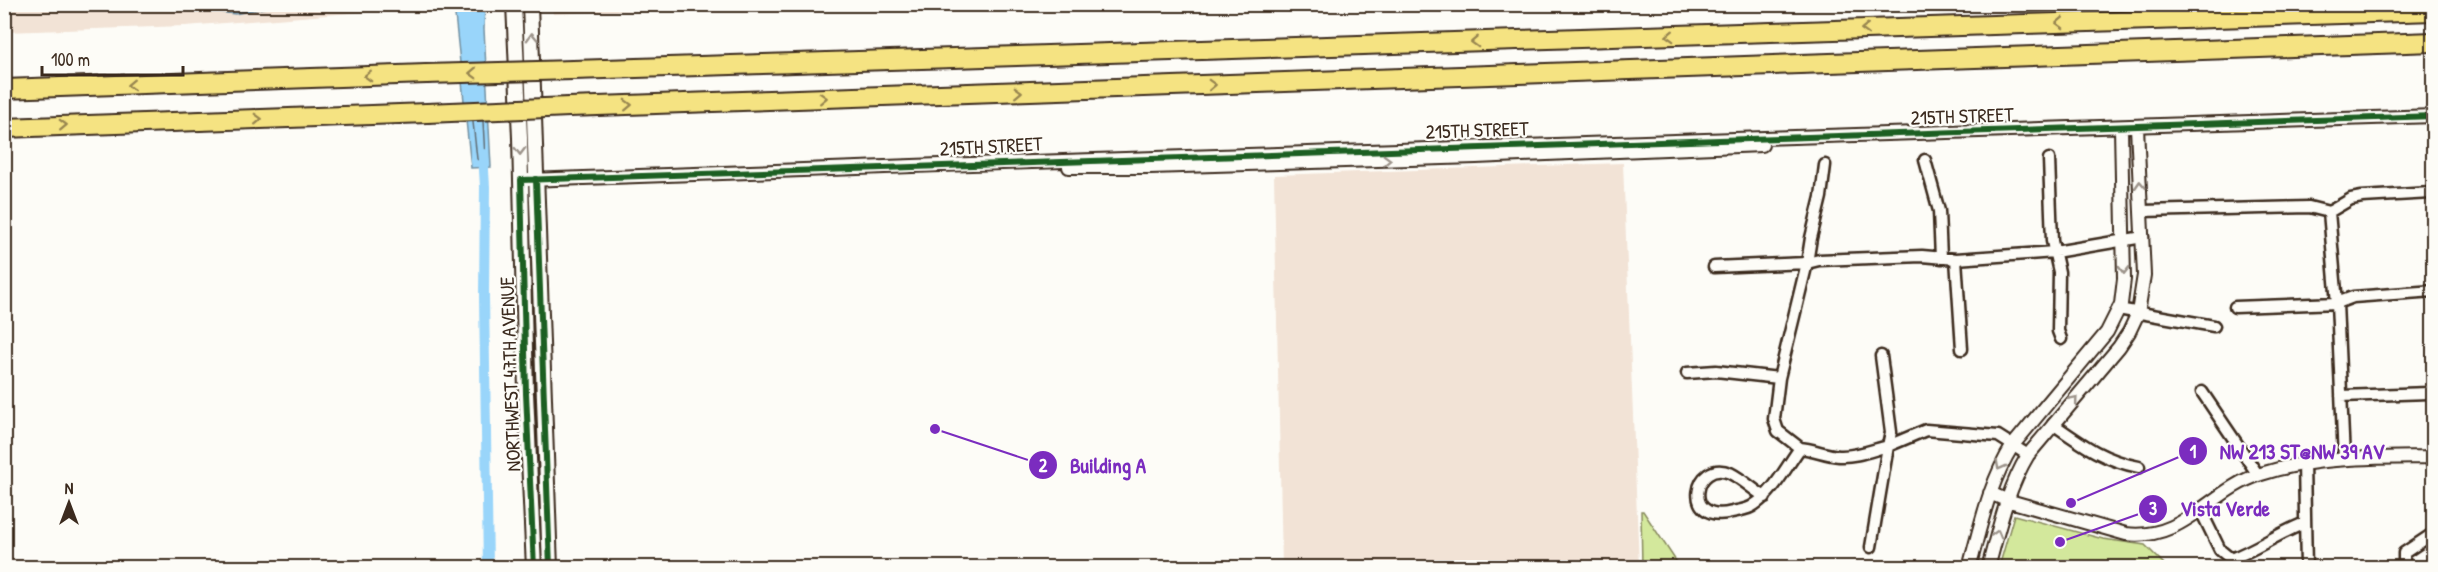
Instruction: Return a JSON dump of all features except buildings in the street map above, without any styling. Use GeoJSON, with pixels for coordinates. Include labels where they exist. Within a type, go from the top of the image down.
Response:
{"type":"FeatureCollection","features":[{"type":"Feature","properties":{"kind":"highway"},"geometry":{"type":"LineString","coordinates":[[4,89],[2433,11]]}},
{"type":"Feature","properties":{"kind":"highway"},"geometry":{"type":"LineString","coordinates":[[4,128],[2433,42]]}},
{"type":"Feature","properties":{"kind":"main road","name":"NORTHWEST 47TH AVENUE"},"geometry":{"type":"LineString","coordinates":[[514,4],[526,393],[534,567]]}},
{"type":"Feature","properties":{"kind":"main road","name":"NORTHWEST 47TH AVENUE"},"geometry":{"type":"LineString","coordinates":[[530,4],[550,567]]}},
{"type":"Feature","properties":{"kind":"street","name":"215TH STREET"},"geometry":{"type":"LineString","coordinates":[[521,180],[1016,161],[1873,136],[2433,116]]}},
{"type":"Feature","properties":{"kind":"street"},"geometry":{"type":"LineString","coordinates":[[1988,567],[2006,500],[2028,455],[2119,347],[2138,313],[2144,275],[2137,127]]}},
{"type":"Feature","properties":{"kind":"street"},"geometry":{"type":"LineString","coordinates":[[1970,567],[1990,493],[2001,464],[2013,445],[2107,332],[2118,309],[2123,294],[2124,239],[2121,128]]}},
{"type":"Feature","properties":{"kind":"street"},"geometry":{"type":"LineString","coordinates":[[2049,159],[2049,185],[2059,272],[2058,331],[2061,339]]}},
{"type":"Feature","properties":{"kind":"street"},"geometry":{"type":"LineString","coordinates":[[1925,160],[1939,211],[1941,258]]}},
{"type":"Feature","properties":{"kind":"street"},"geometry":{"type":"LineString","coordinates":[[1824,165],[1821,197],[1779,378],[1774,419],[1778,431],[1800,448],[1815,449],[1838,456],[1859,454],[1888,446],[1926,430],[1998,436],[2028,455]]}},
{"type":"Feature","properties":{"kind":"street"},"geometry":{"type":"LineString","coordinates":[[2142,211],[2309,207],[2329,212],[2351,199],[2431,193]]}},
{"type":"Feature","properties":{"kind":"street"},"geometry":{"type":"LineString","coordinates":[[2329,212],[2337,303],[2344,459]]}},
{"type":"Feature","properties":{"kind":"street"},"geometry":{"type":"LineString","coordinates":[[1714,267],[1922,256],[1956,259],[2055,252],[2143,237]]}},
{"type":"Feature","properties":{"kind":"street"},"geometry":{"type":"LineString","coordinates":[[1956,259],[1962,349]]}},
{"type":"Feature","properties":{"kind":"street"},"geometry":{"type":"LineString","coordinates":[[2235,308],[2337,303],[2353,297],[2433,291]]}},
{"type":"Feature","properties":{"kind":"street"},"geometry":{"type":"LineString","coordinates":[[2118,309],[2214,326]]}},
{"type":"Feature","properties":{"kind":"street"},"geometry":{"type":"LineString","coordinates":[[1871,547],[1891,432],[1881,356]]}},
{"type":"Feature","properties":{"kind":"street"},"geometry":{"type":"LineString","coordinates":[[1687,373],[1716,371],[1779,378]]}},
{"type":"Feature","properties":{"kind":"street"},"geometry":{"type":"LineString","coordinates":[[2202,393],[2258,475]]}},
{"type":"Feature","properties":{"kind":"street"},"geometry":{"type":"LineString","coordinates":[[2341,396],[2429,393]]}},
{"type":"Feature","properties":{"kind":"street"},"geometry":{"type":"LineString","coordinates":[[2054,424],[2094,453],[2118,463],[2139,467]]}},
{"type":"Feature","properties":{"kind":"street"},"geometry":{"type":"LineString","coordinates":[[1765,497],[1730,473],[1721,471],[1711,473],[1701,481],[1697,493],[1700,505],[1711,513],[1727,513],[1752,507],[1765,497],[1800,448]]}},
{"type":"Feature","properties":{"kind":"street"},"geometry":{"type":"LineString","coordinates":[[1990,493],[2006,500],[2126,534],[2141,536],[2167,531],[2201,511],[2220,496],[2258,475],[2304,462],[2433,457]]}},
{"type":"Feature","properties":{"kind":"street"},"geometry":{"type":"LineString","coordinates":[[2304,462],[2306,567]]}},
{"type":"Feature","properties":{"kind":"street"},"geometry":{"type":"LineString","coordinates":[[2201,511],[2220,550],[2231,559],[2247,553],[2277,534],[2305,523]]}},
{"type":"Feature","properties":{"kind":"street"},"geometry":{"type":"LineString","coordinates":[[2404,567],[2404,553],[2433,533]]}},
{"type":"Feature","properties":{"kind":"shaded area"},"geometry":{"type":"Polygon","coordinates":[[[454,4],[185,26],[5,32],[4,5],[454,4]]]}},
{"type":"Feature","properties":{"kind":"shaded area"},"geometry":{"type":"Polygon","coordinates":[[[553,4],[734,5],[553,14],[553,4]]]}},
{"type":"Feature","properties":{"kind":"shaded area"},"geometry":{"type":"Polygon","coordinates":[[[1623,163],[1639,567],[1282,567],[1274,175],[1623,163]]]}},
{"type":"Feature","properties":{"kind":"green space"},"geometry":{"type":"Polygon","coordinates":[[[1641,511],[1643,511],[1680,567],[1642,567],[1641,511]]]}},
{"type":"Feature","properties":{"kind":"green space"},"geometry":{"type":"Polygon","coordinates":[[[2014,515],[2103,539],[2145,545],[2167,567],[1999,567],[2014,515]]]}},
{"type":"Feature","properties":{"kind":"water"},"geometry":{"type":"Polygon","coordinates":[[[200,4],[276,5],[235,14],[202,10],[200,4]]]}},
{"type":"Feature","properties":{"kind":"water"},"geometry":{"type":"Polygon","coordinates":[[[454,5],[485,5],[484,29],[491,167],[471,168],[454,5]]]}},
{"type":"Feature","properties":{"kind":"waterway"},"geometry":{"type":"LineString","coordinates":[[483,154],[488,568]]}},
{"type":"Feature","properties":{"kind":"cycle path"},"geometry":{"type":"LineString","coordinates":[[534,568],[526,393],[521,180],[2434,116]]}},
{"type":"Feature","properties":{"kind":"cycle path"},"geometry":{"type":"LineString","coordinates":[[536,179],[550,568]]}},
{"type":"Feature","properties":{"kind":"place","name":"Building A"},"geometry":{"type":"Point","coordinates":[935,429]}},
{"type":"Feature","properties":{"kind":"place","name":"NW 213 ST@NW 39 AV"},"geometry":{"type":"Point","coordinates":[2071,503]}},
{"type":"Feature","properties":{"kind":"place","name":"Vista Verde"},"geometry":{"type":"Point","coordinates":[2060,542]}}]}
